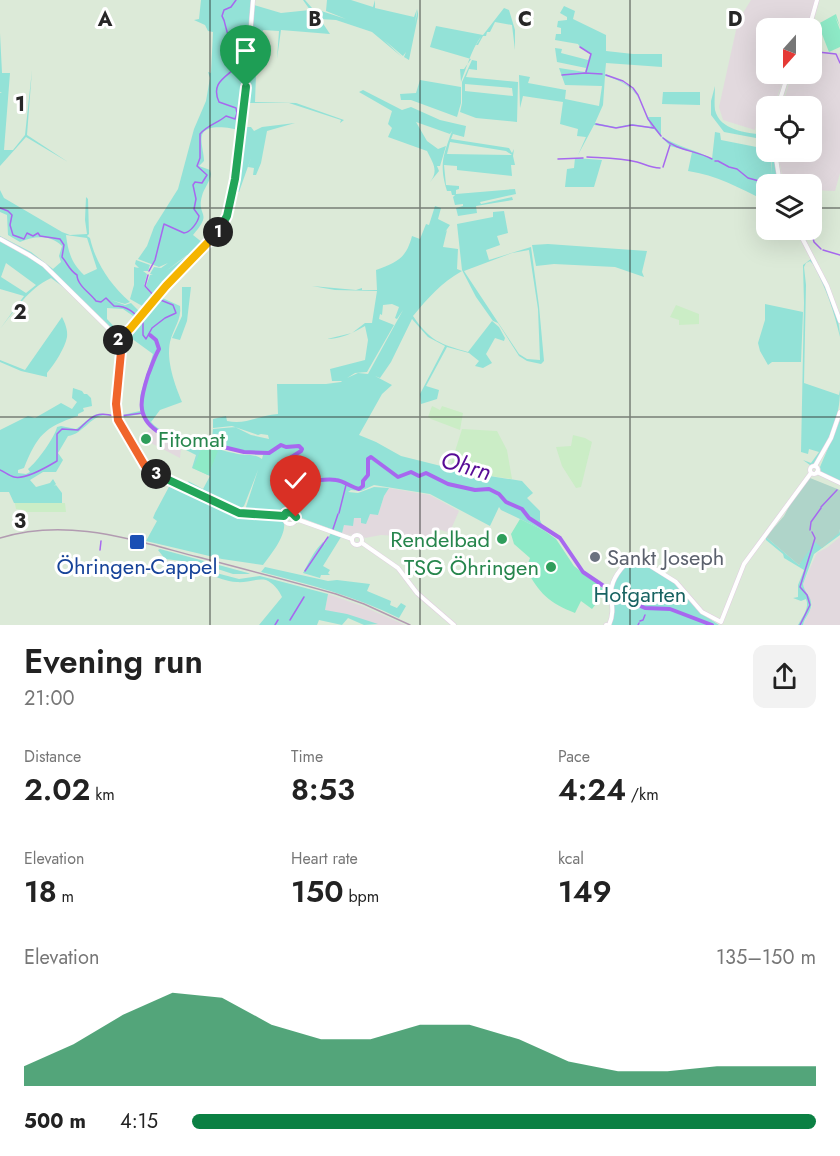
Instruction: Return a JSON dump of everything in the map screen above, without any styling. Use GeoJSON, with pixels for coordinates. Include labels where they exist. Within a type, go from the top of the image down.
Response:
{"type":"FeatureCollection","features":[{"type":"Feature","properties":{"kind":"main road"},"geometry":{"type":"LineString","coordinates":[[118,338],[130,329],[155,297],[215,235],[227,216],[237,165],[253,0]]}},
{"type":"Feature","properties":{"kind":"main road"},"geometry":{"type":"LineString","coordinates":[[812,18],[817,0]]}},
{"type":"Feature","properties":{"kind":"main road"},"geometry":{"type":"LineString","coordinates":[[0,239],[29,255],[52,272],[118,338],[121,352],[117,416],[119,423],[150,471],[233,510],[250,514],[284,516],[291,512],[295,514],[296,519]]}},
{"type":"Feature","properties":{"kind":"main road"},"geometry":{"type":"LineString","coordinates":[[803,240],[827,286],[840,321]]}},
{"type":"Feature","properties":{"kind":"main road"},"geometry":{"type":"LineString","coordinates":[[607,625],[612,615],[610,589],[620,570],[632,558],[642,560],[672,580],[702,612],[721,622],[744,564],[811,473],[810,468],[815,466],[831,438],[840,412]]}},
{"type":"Feature","properties":{"kind":"main road"},"geometry":{"type":"LineString","coordinates":[[815,466],[817,472]]}},
{"type":"Feature","properties":{"kind":"main road"},"geometry":{"type":"LineString","coordinates":[[811,473],[817,472],[840,483]]}},
{"type":"Feature","properties":{"kind":"main road"},"geometry":{"type":"LineString","coordinates":[[284,516],[285,521],[290,524],[296,519]]}},
{"type":"Feature","properties":{"kind":"main road"},"geometry":{"type":"LineString","coordinates":[[296,519],[352,539],[355,545],[362,543]]}},
{"type":"Feature","properties":{"kind":"main road"},"geometry":{"type":"LineString","coordinates":[[352,539],[354,536],[359,536],[362,543],[398,568],[417,593],[454,625]]}},
{"type":"Feature","properties":{"kind":"shaded area"},"geometry":{"type":"Polygon","coordinates":[[[751,0],[815,0],[810,18],[756,18],[756,84],[782,84],[777,96],[756,96],[755,130],[723,120],[719,107],[738,21],[751,0]]]}},
{"type":"Feature","properties":{"kind":"shaded area"},"geometry":{"type":"Polygon","coordinates":[[[836,14],[840,27],[835,16],[840,30],[840,47],[829,52],[822,34],[822,22],[836,14]]]}},
{"type":"Feature","properties":{"kind":"shaded area"},"geometry":{"type":"Polygon","coordinates":[[[822,52],[840,53],[840,173],[835,191],[822,190],[822,174],[782,174],[780,162],[822,162],[822,96],[785,96],[789,84],[822,84],[822,52]]]}},
{"type":"Feature","properties":{"kind":"shaded area"},"geometry":{"type":"Polygon","coordinates":[[[676,305],[699,314],[699,324],[679,325],[679,320],[670,317],[676,305]]]}},
{"type":"Feature","properties":{"kind":"shaded area"},"geometry":{"type":"Polygon","coordinates":[[[432,406],[440,410],[442,406],[463,413],[460,430],[428,417],[432,406]]]}},
{"type":"Feature","properties":{"kind":"shaded area"},"geometry":{"type":"Polygon","coordinates":[[[149,429],[164,437],[182,440],[180,458],[151,443],[153,438],[146,434],[149,429]]]}},
{"type":"Feature","properties":{"kind":"shaded area"},"geometry":{"type":"Polygon","coordinates":[[[462,429],[497,431],[507,450],[512,479],[477,474],[475,478],[451,464],[462,429]]]}},
{"type":"Feature","properties":{"kind":"shaded area"},"geometry":{"type":"Polygon","coordinates":[[[573,435],[592,442],[581,487],[576,488],[562,466],[556,447],[571,446],[573,435]]]}},
{"type":"Feature","properties":{"kind":"shaded area"},"geometry":{"type":"Polygon","coordinates":[[[203,445],[218,451],[208,475],[193,468],[203,445]]]}},
{"type":"Feature","properties":{"kind":"shaded area"},"geometry":{"type":"Polygon","coordinates":[[[810,478],[840,490],[840,529],[839,533],[822,548],[815,542],[799,565],[766,537],[784,516],[810,478]]]}},
{"type":"Feature","properties":{"kind":"shaded area"},"geometry":{"type":"Polygon","coordinates":[[[389,488],[430,495],[459,511],[452,527],[447,532],[435,528],[431,538],[381,535],[365,538],[357,532],[350,535],[342,533],[344,524],[354,518],[361,518],[370,513],[378,515],[389,488]]]}},
{"type":"Feature","properties":{"kind":"shaded area"},"geometry":{"type":"Polygon","coordinates":[[[13,493],[48,493],[49,503],[65,503],[66,512],[26,512],[16,509],[13,493]]]}},
{"type":"Feature","properties":{"kind":"shaded area","name":"TSG Öhringen"},"geometry":{"type":"Polygon","coordinates":[[[520,519],[556,539],[574,566],[606,591],[592,609],[581,601],[575,613],[551,601],[535,585],[526,569],[530,558],[514,544],[511,534],[520,519]]]}},
{"type":"Feature","properties":{"kind":"shaded area"},"geometry":{"type":"Polygon","coordinates":[[[840,537],[840,625],[803,625],[812,606],[803,589],[803,584],[817,553],[840,537]]]}},
{"type":"Feature","properties":{"kind":"shaded area"},"geometry":{"type":"Polygon","coordinates":[[[328,594],[405,625],[378,625],[325,610],[328,594]]]}},
{"type":"Feature","properties":{"kind":"green space"},"geometry":{"type":"Polygon","coordinates":[[[201,0],[252,0],[239,130],[213,128],[204,131],[202,135],[204,161],[199,166],[210,170],[211,174],[201,203],[202,222],[193,235],[203,243],[221,223],[229,189],[232,190],[221,226],[192,257],[190,253],[191,256],[187,255],[166,271],[187,256],[191,257],[154,296],[146,286],[150,275],[153,275],[150,274],[154,267],[161,268],[168,263],[159,267],[138,259],[147,246],[154,227],[178,189],[194,129],[206,101],[210,78],[208,72],[211,73],[213,32],[208,31],[205,25],[194,20],[199,19],[201,0]]]}},
{"type":"Feature","properties":{"kind":"green space"},"geometry":{"type":"Polygon","coordinates":[[[254,0],[254,5],[281,13],[310,10],[303,0],[305,0],[312,8],[346,19],[326,11],[327,0],[351,0],[373,7],[375,0],[375,8],[414,17],[417,9],[415,23],[418,9],[418,16],[409,60],[404,57],[406,52],[403,56],[384,40],[402,57],[372,32],[336,20],[320,19],[330,34],[281,30],[277,59],[279,31],[263,30],[256,75],[255,102],[296,103],[344,120],[340,123],[341,120],[289,103],[248,103],[248,114],[244,118],[243,127],[251,127],[254,131],[262,127],[295,123],[267,131],[261,163],[256,175],[253,175],[254,168],[248,167],[251,158],[239,192],[236,191],[241,152],[234,189],[245,102],[251,102],[247,101],[251,58],[253,57],[251,53],[250,56],[254,0]]]}},
{"type":"Feature","properties":{"kind":"green space"},"geometry":{"type":"Polygon","coordinates":[[[564,6],[575,11],[573,19],[606,35],[606,51],[662,54],[662,67],[606,63],[605,74],[624,83],[605,76],[603,105],[595,123],[616,127],[632,124],[651,127],[644,108],[648,117],[661,117],[661,136],[712,159],[715,132],[720,133],[721,140],[756,147],[756,162],[771,162],[772,174],[756,174],[756,196],[719,179],[688,171],[692,152],[670,146],[654,129],[631,125],[616,128],[594,125],[578,155],[586,137],[577,136],[578,129],[560,124],[563,102],[523,96],[520,108],[519,75],[530,77],[528,83],[566,90],[565,99],[599,106],[602,86],[565,85],[559,68],[585,72],[586,68],[557,62],[555,48],[562,49],[561,53],[588,60],[591,53],[578,44],[555,40],[556,34],[561,34],[561,28],[557,27],[558,21],[567,20],[567,17],[560,13],[564,6]]]}},
{"type":"Feature","properties":{"kind":"green space"},"geometry":{"type":"Polygon","coordinates":[[[504,8],[509,10],[515,30],[515,50],[512,25],[495,22],[490,32],[487,32],[486,36],[483,36],[476,45],[481,37],[478,41],[475,46],[470,59],[430,47],[436,26],[483,35],[504,8]]]}},
{"type":"Feature","properties":{"kind":"green space"},"geometry":{"type":"Polygon","coordinates":[[[0,33],[2,73],[10,73],[4,150],[13,150],[25,135],[32,70],[27,135],[68,162],[26,137],[0,166],[0,93],[2,92],[0,92],[0,33]]]}},
{"type":"Feature","properties":{"kind":"green space"},"geometry":{"type":"Polygon","coordinates":[[[472,60],[477,61],[477,70],[469,69],[466,77],[518,82],[517,122],[476,118],[460,112],[462,82],[472,60]],[[465,84],[465,91],[513,96],[512,88],[465,84]]]}},
{"type":"Feature","properties":{"kind":"green space"},"geometry":{"type":"Polygon","coordinates":[[[468,64],[461,82],[460,69],[464,69],[468,64]]]}},
{"type":"Feature","properties":{"kind":"green space"},"geometry":{"type":"Polygon","coordinates":[[[420,80],[461,87],[461,103],[457,117],[411,100],[401,100],[400,94],[416,93],[420,80]]]}},
{"type":"Feature","properties":{"kind":"green space"},"geometry":{"type":"Polygon","coordinates":[[[715,86],[715,110],[718,117],[729,127],[756,134],[756,138],[724,132],[711,115],[711,101],[715,86]]]}},
{"type":"Feature","properties":{"kind":"green space"},"geometry":{"type":"Polygon","coordinates":[[[363,90],[402,110],[411,107],[440,120],[466,126],[464,137],[453,134],[451,139],[509,148],[512,153],[514,149],[515,165],[511,165],[512,176],[457,170],[457,166],[444,165],[446,185],[459,186],[456,194],[515,189],[516,194],[480,202],[481,204],[512,197],[513,200],[476,206],[477,213],[458,216],[456,208],[463,204],[455,205],[453,197],[455,195],[447,191],[443,174],[444,154],[452,131],[450,134],[416,122],[427,141],[438,149],[446,146],[440,166],[437,166],[439,171],[430,182],[435,171],[427,151],[388,137],[392,128],[388,124],[392,111],[359,92],[363,90]],[[450,142],[447,154],[512,155],[506,151],[450,142]]]}},
{"type":"Feature","properties":{"kind":"green space"},"geometry":{"type":"Polygon","coordinates":[[[663,92],[700,92],[700,105],[662,104],[663,92]]]}},
{"type":"Feature","properties":{"kind":"green space"},"geometry":{"type":"Polygon","coordinates":[[[575,158],[602,160],[594,187],[565,187],[567,169],[574,168],[575,158]]]}},
{"type":"Feature","properties":{"kind":"green space"},"geometry":{"type":"Polygon","coordinates":[[[771,162],[775,162],[777,174],[772,174],[771,162]]]}},
{"type":"Feature","properties":{"kind":"green space"},"geometry":{"type":"Polygon","coordinates":[[[0,190],[4,198],[62,232],[70,235],[87,234],[86,197],[88,199],[89,234],[87,236],[90,238],[105,273],[130,302],[125,304],[111,300],[125,305],[131,303],[140,312],[136,318],[123,309],[107,308],[107,319],[120,333],[118,334],[49,268],[0,236],[31,252],[53,269],[61,262],[59,256],[62,246],[52,239],[42,237],[20,242],[8,235],[7,215],[0,212],[0,190]],[[66,235],[71,257],[80,271],[84,275],[97,269],[87,238],[66,235]]]}},
{"type":"Feature","properties":{"kind":"green space"},"geometry":{"type":"Polygon","coordinates":[[[435,206],[441,208],[438,219],[450,225],[445,232],[447,230],[443,247],[458,249],[457,269],[462,271],[429,297],[413,316],[436,340],[468,352],[492,321],[499,327],[505,338],[504,341],[495,338],[486,354],[492,363],[483,368],[475,366],[479,361],[469,353],[447,347],[426,386],[439,390],[437,399],[421,404],[420,394],[445,346],[428,337],[412,319],[391,362],[380,378],[375,376],[392,385],[382,394],[359,435],[401,456],[449,468],[451,464],[475,478],[477,474],[522,481],[533,493],[527,498],[540,511],[540,520],[545,531],[499,507],[490,526],[430,494],[374,485],[361,491],[348,492],[358,493],[374,487],[389,488],[378,515],[370,514],[366,524],[361,523],[361,518],[354,518],[353,526],[344,525],[342,533],[299,517],[292,510],[281,513],[245,510],[258,470],[244,506],[239,510],[191,488],[188,481],[203,489],[210,476],[192,468],[196,455],[186,450],[186,444],[204,445],[262,459],[263,455],[186,441],[186,436],[212,440],[213,429],[235,427],[213,428],[213,419],[226,416],[227,421],[241,422],[278,414],[277,384],[341,382],[332,381],[330,369],[365,360],[368,340],[365,326],[353,332],[365,323],[372,323],[377,291],[335,290],[312,286],[377,290],[376,270],[400,259],[407,250],[412,236],[420,239],[426,224],[429,225],[435,206]],[[392,304],[383,305],[379,319],[394,325],[367,372],[355,373],[347,378],[358,373],[368,374],[403,310],[397,319],[395,318],[399,307],[392,304]],[[235,427],[251,435],[269,439],[268,435],[258,435],[235,427]]]}},
{"type":"Feature","properties":{"kind":"green space"},"geometry":{"type":"Polygon","coordinates":[[[504,211],[508,233],[497,236],[500,245],[486,250],[489,260],[531,247],[544,361],[541,364],[527,361],[519,356],[498,323],[493,321],[476,297],[462,270],[457,224],[493,217],[493,212],[504,211]],[[529,250],[512,253],[464,271],[519,354],[527,359],[540,360],[538,309],[529,250]]]}},
{"type":"Feature","properties":{"kind":"green space"},"geometry":{"type":"Polygon","coordinates":[[[0,241],[43,266],[66,289],[51,278],[23,300],[0,329],[24,296],[0,289],[0,241]],[[6,263],[1,277],[26,293],[36,285],[6,263]]]}},
{"type":"Feature","properties":{"kind":"green space"},"geometry":{"type":"Polygon","coordinates":[[[548,244],[647,251],[642,272],[644,277],[615,267],[554,264],[536,266],[532,245],[548,244]]]}},
{"type":"Feature","properties":{"kind":"green space"},"geometry":{"type":"Polygon","coordinates":[[[811,259],[831,296],[840,337],[826,291],[810,261],[804,267],[806,285],[804,383],[839,395],[840,390],[840,400],[833,428],[825,446],[815,463],[810,465],[803,460],[811,463],[819,452],[809,449],[808,454],[801,452],[803,265],[811,259]]]}},
{"type":"Feature","properties":{"kind":"green space"},"geometry":{"type":"Polygon","coordinates":[[[136,260],[150,265],[148,271],[143,271],[147,274],[144,286],[154,297],[144,307],[130,299],[134,285],[134,267],[139,268],[135,264],[136,260]]]}},
{"type":"Feature","properties":{"kind":"green space"},"geometry":{"type":"Polygon","coordinates":[[[182,287],[191,287],[187,321],[180,340],[172,338],[182,316],[182,287]]]}},
{"type":"Feature","properties":{"kind":"green space"},"geometry":{"type":"Polygon","coordinates":[[[158,296],[180,306],[179,320],[170,342],[169,357],[174,381],[182,402],[160,410],[151,422],[162,430],[183,436],[183,440],[159,432],[149,425],[141,414],[119,418],[118,416],[140,411],[140,396],[153,354],[131,338],[134,333],[131,330],[158,296]]]}},
{"type":"Feature","properties":{"kind":"green space"},"geometry":{"type":"Polygon","coordinates":[[[765,304],[803,312],[801,362],[772,362],[768,365],[758,343],[765,320],[765,304]]]}},
{"type":"Feature","properties":{"kind":"green space"},"geometry":{"type":"Polygon","coordinates":[[[62,317],[67,329],[67,337],[47,377],[21,371],[0,362],[0,360],[25,370],[62,317]]]}},
{"type":"Feature","properties":{"kind":"green space"},"geometry":{"type":"Polygon","coordinates":[[[136,318],[129,328],[120,333],[136,318]]]}},
{"type":"Feature","properties":{"kind":"green space"},"geometry":{"type":"Polygon","coordinates":[[[73,388],[91,398],[92,406],[83,408],[84,411],[78,416],[57,424],[43,434],[33,448],[24,468],[18,470],[18,473],[26,474],[30,472],[28,469],[49,443],[57,427],[76,429],[95,415],[111,415],[99,417],[68,436],[58,453],[63,460],[56,472],[43,472],[30,480],[36,487],[50,483],[53,479],[56,484],[54,486],[56,485],[62,493],[62,503],[14,503],[9,492],[0,492],[0,430],[28,416],[35,418],[61,403],[72,409],[77,402],[72,398],[73,388]]]}},
{"type":"Feature","properties":{"kind":"green space"},"geometry":{"type":"Polygon","coordinates":[[[840,420],[840,482],[821,472],[820,467],[840,420]]]}},
{"type":"Feature","properties":{"kind":"green space"},"geometry":{"type":"Polygon","coordinates":[[[171,483],[238,513],[283,519],[284,531],[263,565],[222,559],[146,541],[157,521],[153,518],[155,513],[171,483]]]}},
{"type":"Feature","properties":{"kind":"green space"},"geometry":{"type":"Polygon","coordinates":[[[840,529],[840,535],[814,554],[803,584],[811,608],[803,625],[798,625],[807,602],[806,599],[801,601],[793,598],[798,597],[798,585],[804,570],[784,558],[783,554],[766,540],[766,537],[799,565],[813,539],[839,533],[840,529]]]}},
{"type":"Feature","properties":{"kind":"green space"},"geometry":{"type":"Polygon","coordinates":[[[331,533],[341,537],[323,566],[330,570],[328,573],[330,575],[321,575],[320,578],[303,573],[317,549],[323,542],[324,545],[331,533]]]}},
{"type":"Feature","properties":{"kind":"green space"},"geometry":{"type":"Polygon","coordinates":[[[158,550],[250,574],[233,574],[199,563],[165,559],[158,550]]]}},
{"type":"Feature","properties":{"kind":"green space","name":"Hofgarten"},"geometry":{"type":"Polygon","coordinates":[[[636,557],[676,582],[701,613],[719,625],[609,625],[611,620],[610,586],[613,578],[627,562],[636,557]]]}},
{"type":"Feature","properties":{"kind":"green space"},"geometry":{"type":"Polygon","coordinates":[[[166,564],[186,565],[239,579],[260,576],[328,594],[325,610],[378,624],[364,625],[348,618],[342,625],[319,620],[317,625],[259,625],[282,597],[269,581],[228,581],[196,569],[167,567],[166,564]]]}},
{"type":"Feature","properties":{"kind":"green space"},"geometry":{"type":"Polygon","coordinates":[[[265,567],[328,581],[370,584],[367,591],[391,601],[390,605],[397,608],[401,603],[406,606],[399,618],[348,597],[261,572],[265,567]]]}},
{"type":"Feature","properties":{"kind":"waterway","name":"Ohrn"},"geometry":{"type":"LineString","coordinates":[[149,271],[155,260],[164,224],[184,233],[192,229],[199,216],[194,209],[196,199],[193,185],[195,182],[202,183],[207,175],[197,166],[200,158],[200,134],[226,116],[235,119],[237,113],[236,108],[219,102],[217,95],[218,85],[237,66],[225,42],[230,38],[222,16],[224,10],[231,7],[236,0]]}},
{"type":"Feature","properties":{"kind":"waterway"},"geometry":{"type":"LineString","coordinates":[[580,47],[591,54],[586,72]]}},
{"type":"Feature","properties":{"kind":"waterway"},"geometry":{"type":"LineString","coordinates":[[822,52],[836,54],[840,63]]}},
{"type":"Feature","properties":{"kind":"waterway"},"geometry":{"type":"LineString","coordinates":[[562,75],[602,74]]}},
{"type":"Feature","properties":{"kind":"waterway"},"geometry":{"type":"LineString","coordinates":[[606,75],[623,81],[633,88],[648,119],[661,136]]}},
{"type":"Feature","properties":{"kind":"waterway"},"geometry":{"type":"LineString","coordinates":[[596,124],[616,128],[632,125],[654,128]]}},
{"type":"Feature","properties":{"kind":"waterway"},"geometry":{"type":"LineString","coordinates":[[663,138],[674,146],[712,159]]}},
{"type":"Feature","properties":{"kind":"waterway"},"geometry":{"type":"LineString","coordinates":[[663,167],[670,145]]}},
{"type":"Feature","properties":{"kind":"waterway"},"geometry":{"type":"LineString","coordinates":[[587,157],[625,160],[660,168]]}},
{"type":"Feature","properties":{"kind":"waterway"},"geometry":{"type":"LineString","coordinates":[[558,159],[583,158]]}},
{"type":"Feature","properties":{"kind":"waterway"},"geometry":{"type":"LineString","coordinates":[[715,161],[737,169],[748,178],[756,180]]}},
{"type":"Feature","properties":{"kind":"waterway"},"geometry":{"type":"LineString","coordinates":[[0,208],[12,215],[10,225],[13,235],[24,239],[27,233],[33,236],[38,233],[40,236],[60,239],[64,245],[62,257],[77,275],[81,286],[96,301],[101,302],[106,298],[114,306],[127,308],[134,313],[143,323],[143,335],[146,339],[152,328],[176,313],[173,305],[158,299]]}},
{"type":"Feature","properties":{"kind":"waterway"},"geometry":{"type":"LineString","coordinates":[[814,240],[821,249]]}},
{"type":"Feature","properties":{"kind":"waterway"},"geometry":{"type":"LineString","coordinates":[[823,250],[840,255]]}},
{"type":"Feature","properties":{"kind":"waterway","name":"Ohrn"},"geometry":{"type":"LineString","coordinates":[[148,275],[145,286],[154,296]]}},
{"type":"Feature","properties":{"kind":"waterway","name":"Ohrn"},"geometry":{"type":"LineString","coordinates":[[150,335],[156,340],[159,349],[145,383],[142,406],[145,419],[157,431],[244,452],[269,453],[281,445],[299,446],[301,451],[290,458],[287,467],[292,474],[303,480],[336,480],[359,489],[368,475],[368,459],[371,457],[398,477],[411,472],[419,476],[426,473],[448,484],[475,490],[489,489],[499,494],[506,502],[522,509],[529,518],[560,538],[583,572],[620,597],[645,608],[670,609],[712,625]]}},
{"type":"Feature","properties":{"kind":"waterway"},"geometry":{"type":"LineString","coordinates":[[120,416],[143,413]]}},
{"type":"Feature","properties":{"kind":"waterway"},"geometry":{"type":"LineString","coordinates":[[0,470],[18,477],[36,472],[57,461],[57,434],[62,429],[78,430],[94,416],[102,414],[115,416]]}},
{"type":"Feature","properties":{"kind":"waterway"},"geometry":{"type":"LineString","coordinates":[[339,513],[346,485]]}},
{"type":"Feature","properties":{"kind":"waterway"},"geometry":{"type":"LineString","coordinates":[[821,507],[837,490]]}},
{"type":"Feature","properties":{"kind":"waterway"},"geometry":{"type":"LineString","coordinates":[[810,530],[811,522],[821,508]]}},
{"type":"Feature","properties":{"kind":"waterway"},"geometry":{"type":"LineString","coordinates":[[333,529],[338,514]]}},
{"type":"Feature","properties":{"kind":"waterway"},"geometry":{"type":"LineString","coordinates":[[800,625],[810,605],[807,595],[800,587],[815,538],[812,532]]}},
{"type":"Feature","properties":{"kind":"waterway"},"geometry":{"type":"LineString","coordinates":[[305,571],[328,537]]}},
{"type":"Feature","properties":{"kind":"waterway"},"geometry":{"type":"LineString","coordinates":[[100,550],[101,541]]}},
{"type":"Feature","properties":{"kind":"waterway"},"geometry":{"type":"LineString","coordinates":[[290,620],[304,597]]}},
{"type":"Feature","properties":{"kind":"waterway"},"geometry":{"type":"LineString","coordinates":[[640,621],[645,615]]}},
{"type":"Feature","properties":{"kind":"waterway"},"geometry":{"type":"LineString","coordinates":[[275,625],[278,620]]}},
{"type":"Feature","properties":{"kind":"railway"},"geometry":{"type":"LineString","coordinates":[[0,538],[25,532],[50,530],[75,530],[124,538],[336,594],[410,625]]}},
{"type":"Feature","properties":{"kind":"place","name":"Fitomat"},"geometry":{"type":"Point","coordinates":[146,439]}},
{"type":"Feature","properties":{"kind":"place","name":"Rendelbad"},"geometry":{"type":"Point","coordinates":[502,539]}},
{"type":"Feature","properties":{"kind":"place","name":"Öhringen-Cappel"},"geometry":{"type":"Point","coordinates":[137,542]}},
{"type":"Feature","properties":{"kind":"place","name":"Sankt Joseph"},"geometry":{"type":"Point","coordinates":[595,557]}},
{"type":"Feature","properties":{"kind":"place","name":"TSG Öhringen"},"geometry":{"type":"Point","coordinates":[551,567]}},
{"type":"Feature","properties":{"kind":"route"},"geometry":{"type":"LineString","coordinates":[[246,87],[235,179],[227,216],[215,235],[154,299],[130,329],[118,338],[121,352],[117,416],[140,459],[150,471],[239,513],[284,516],[291,512],[296,517]]}}]}
